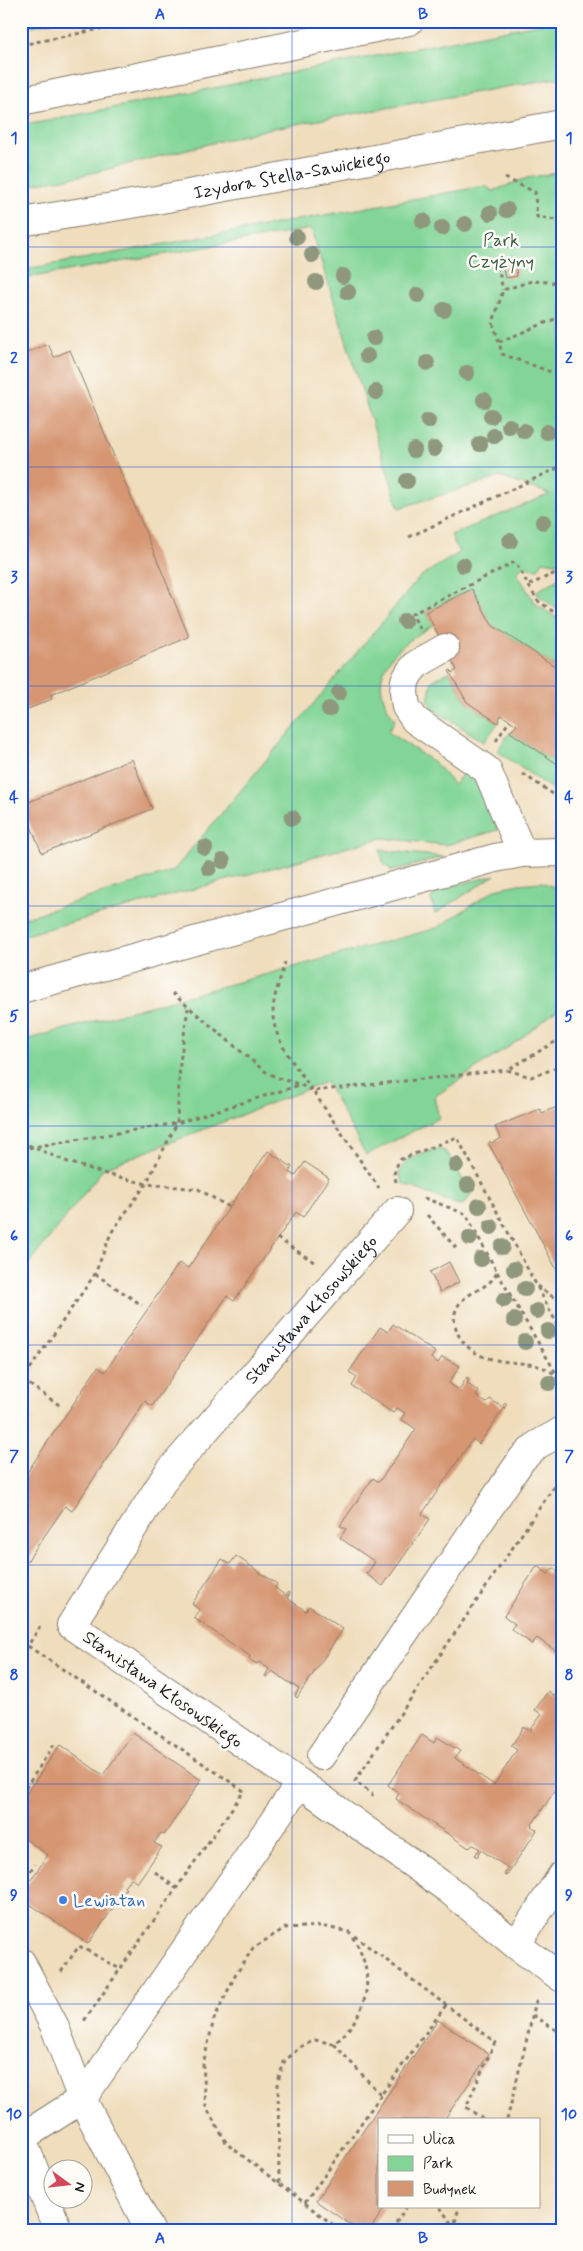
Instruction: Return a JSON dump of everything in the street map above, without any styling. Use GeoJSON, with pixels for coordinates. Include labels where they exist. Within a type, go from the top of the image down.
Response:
{"type":"FeatureCollection","features":[{"type":"Feature","properties":{"kind":"street"},"geometry":{"type":"LineString","coordinates":[[21,101],[409,21]]}},
{"type":"Feature","properties":{"kind":"street","name":"Izydora Stella-Sawickiego"},"geometry":{"type":"LineString","coordinates":[[21,222],[166,198],[562,124]]}},
{"type":"Feature","properties":{"kind":"street"},"geometry":{"type":"LineString","coordinates":[[445,648],[417,664],[410,672],[405,681],[406,707],[415,720],[487,770],[522,853]]}},
{"type":"Feature","properties":{"kind":"street"},"geometry":{"type":"LineString","coordinates":[[21,989],[495,858],[522,853],[562,852]]}},
{"type":"Feature","properties":{"kind":"street","name":"Stanisława Kłosowskiego"},"geometry":{"type":"LineString","coordinates":[[300,1783],[71,1625],[168,1473],[397,1198]]}},
{"type":"Feature","properties":{"kind":"street"},"geometry":{"type":"LineString","coordinates":[[321,1756],[522,1459],[537,1445],[562,1431]]}},
{"type":"Feature","properties":{"kind":"street"},"geometry":{"type":"LineString","coordinates":[[58,2230],[21,2138],[82,2099],[300,1783],[449,1890],[516,1945],[553,1972]]}},
{"type":"Feature","properties":{"kind":"street"},"geometry":{"type":"LineString","coordinates":[[516,1945],[562,1875]]}},
{"type":"Feature","properties":{"kind":"street"},"geometry":{"type":"LineString","coordinates":[[21,1962],[64,2050],[82,2099],[150,2230]]}},
{"type":"Feature","properties":{"kind":"path"},"geometry":{"type":"LineString","coordinates":[[21,45],[140,21]]}},
{"type":"Feature","properties":{"kind":"path"},"geometry":{"type":"LineString","coordinates":[[505,178],[535,192],[537,218],[562,221]]}},
{"type":"Feature","properties":{"kind":"path"},"geometry":{"type":"LineString","coordinates":[[496,258],[503,290],[493,323],[502,354],[562,376]]}},
{"type":"Feature","properties":{"kind":"path"},"geometry":{"type":"LineString","coordinates":[[503,290],[532,281],[562,283]]}},
{"type":"Feature","properties":{"kind":"path"},"geometry":{"type":"LineString","coordinates":[[499,342],[562,316]]}},
{"type":"Feature","properties":{"kind":"path"},"geometry":{"type":"LineString","coordinates":[[409,537],[562,466]]}},
{"type":"Feature","properties":{"kind":"path"},"geometry":{"type":"LineString","coordinates":[[422,634],[412,614],[515,562],[537,600],[562,618]]}},
{"type":"Feature","properties":{"kind":"path"},"geometry":{"type":"LineString","coordinates":[[529,585],[562,570]]}},
{"type":"Feature","properties":{"kind":"path"},"geometry":{"type":"LineString","coordinates":[[285,962],[273,1010],[273,1024],[286,1050],[380,1189]]}},
{"type":"Feature","properties":{"kind":"path"},"geometry":{"type":"LineString","coordinates":[[172,993],[270,1075],[313,1091],[507,1070],[530,1077],[562,1066]]}},
{"type":"Feature","properties":{"kind":"path"},"geometry":{"type":"LineString","coordinates":[[62,1407],[22,1381],[95,1274],[111,1233],[146,1184],[177,1122],[180,1062],[189,1007]]}},
{"type":"Feature","properties":{"kind":"path"},"geometry":{"type":"LineString","coordinates":[[507,1070],[562,1038]]}},
{"type":"Feature","properties":{"kind":"path"},"geometry":{"type":"LineString","coordinates":[[21,1149],[177,1122],[300,1085]]}},
{"type":"Feature","properties":{"kind":"path"},"geometry":{"type":"LineString","coordinates":[[397,1198],[394,1174],[399,1160],[457,1137],[562,1333]]}},
{"type":"Feature","properties":{"kind":"path"},"geometry":{"type":"LineString","coordinates":[[21,1142],[68,1162],[146,1184],[198,1188],[229,1207]]}},
{"type":"Feature","properties":{"kind":"path"},"geometry":{"type":"LineString","coordinates":[[419,1196],[466,1214],[497,1272],[562,1384]]}},
{"type":"Feature","properties":{"kind":"path"},"geometry":{"type":"LineString","coordinates":[[425,1212],[456,1248]]}},
{"type":"Feature","properties":{"kind":"path"},"geometry":{"type":"LineString","coordinates":[[277,1238],[315,1263]]}},
{"type":"Feature","properties":{"kind":"path"},"geometry":{"type":"LineString","coordinates":[[497,1272],[494,1280],[463,1297],[454,1315],[457,1332],[466,1347],[483,1357],[504,1363],[538,1366],[558,1376]]}},
{"type":"Feature","properties":{"kind":"path"},"geometry":{"type":"LineString","coordinates":[[95,1274],[142,1305]]}},
{"type":"Feature","properties":{"kind":"path"},"geometry":{"type":"LineString","coordinates":[[536,1286],[562,1302]]}},
{"type":"Feature","properties":{"kind":"path"},"geometry":{"type":"LineString","coordinates":[[372,1802],[372,1794],[355,1781],[555,1485],[562,1484]]}},
{"type":"Feature","properties":{"kind":"path"},"geometry":{"type":"LineString","coordinates":[[28,1646],[244,1790],[64,2050]]}},
{"type":"Feature","properties":{"kind":"path"},"geometry":{"type":"LineString","coordinates":[[21,1795],[55,1743]]}},
{"type":"Feature","properties":{"kind":"path"},"geometry":{"type":"LineString","coordinates":[[21,1884],[34,1864]]}},
{"type":"Feature","properties":{"kind":"path"},"geometry":{"type":"LineString","coordinates":[[155,1872],[176,1888]]}},
{"type":"Feature","properties":{"kind":"path"},"geometry":{"type":"LineString","coordinates":[[340,2230],[227,2144],[206,2107],[203,2064],[214,2019],[235,1976],[254,1948],[285,1928],[321,1926],[350,1932],[495,2042],[466,2107],[481,2118]]}},
{"type":"Feature","properties":{"kind":"path"},"geometry":{"type":"LineString","coordinates":[[334,2044],[349,2031],[362,2010],[368,1982],[362,1951],[350,1932]]}},
{"type":"Feature","properties":{"kind":"path"},"geometry":{"type":"LineString","coordinates":[[41,2001],[79,1946],[120,1969]]}},
{"type":"Feature","properties":{"kind":"path"},"geometry":{"type":"LineString","coordinates":[[507,2118],[533,2015],[553,1972]]}},
{"type":"Feature","properties":{"kind":"path"},"geometry":{"type":"LineString","coordinates":[[305,2203],[446,2005]]}},
{"type":"Feature","properties":{"kind":"path"},"geometry":{"type":"LineString","coordinates":[[533,2015],[562,2034]]}},
{"type":"Feature","properties":{"kind":"path"},"geometry":{"type":"LineString","coordinates":[[279,2183],[278,2081],[284,2062],[300,2047],[315,2040],[334,2044],[381,2095]]}},
{"type":"Feature","properties":{"kind":"path"},"geometry":{"type":"LineString","coordinates":[[392,2230],[405,2208]]}},
{"type":"Feature","properties":{"kind":"path"},"geometry":{"type":"LineString","coordinates":[[441,2208],[453,2228]]}},
{"type":"Feature","properties":{"kind":"path"},"geometry":{"type":"LineString","coordinates":[[453,2228],[459,2208]]}},
{"type":"Feature","properties":{"kind":"green space"},"geometry":{"type":"Polygon","coordinates":[[[21,21],[54,21],[21,29],[21,21]]]}},
{"type":"Feature","properties":{"kind":"green space"},"geometry":{"type":"Polygon","coordinates":[[[553,21],[562,21],[562,77],[268,129],[80,176],[21,186],[21,126],[553,21]]]}},
{"type":"Feature","properties":{"kind":"green space","name":"Park Czyżyny"},"geometry":{"type":"Polygon","coordinates":[[[562,172],[562,564],[543,561],[538,569],[522,566],[517,573],[535,603],[562,622],[562,671],[492,625],[472,589],[426,612],[433,625],[406,643],[395,653],[387,664],[382,676],[382,689],[386,703],[395,720],[388,732],[435,763],[454,785],[464,772],[477,781],[498,830],[446,845],[382,838],[21,936],[21,919],[173,871],[421,576],[459,553],[451,535],[550,494],[500,477],[399,508],[311,229],[21,279],[21,270],[485,186],[493,191],[527,178],[562,172]]]}},
{"type":"Feature","properties":{"kind":"green space"},"geometry":{"type":"Polygon","coordinates":[[[562,577],[562,613],[537,594],[537,591],[562,577]]]}},
{"type":"Feature","properties":{"kind":"green space"},"geometry":{"type":"Polygon","coordinates":[[[449,671],[467,702],[498,723],[484,742],[432,708],[428,700],[432,681],[449,671]]]}},
{"type":"Feature","properties":{"kind":"green space"},"geometry":{"type":"Polygon","coordinates":[[[510,732],[562,767],[562,796],[497,751],[510,732]]]}},
{"type":"Feature","properties":{"kind":"green space"},"geometry":{"type":"Polygon","coordinates":[[[380,850],[444,857],[392,871],[384,864],[380,850]]]}},
{"type":"Feature","properties":{"kind":"green space"},"geometry":{"type":"Polygon","coordinates":[[[495,875],[435,914],[431,899],[435,891],[495,875]]]}},
{"type":"Feature","properties":{"kind":"green space"},"geometry":{"type":"Polygon","coordinates":[[[542,882],[562,891],[562,1006],[519,1040],[434,1097],[439,1118],[366,1155],[326,1082],[104,1168],[21,1274],[21,1041],[437,928],[496,889],[518,884],[542,882]]]}},
{"type":"Feature","properties":{"kind":"green space"},"geometry":{"type":"Polygon","coordinates":[[[436,1149],[443,1150],[448,1154],[471,1194],[465,1204],[459,1205],[403,1184],[399,1173],[406,1160],[436,1149]]]}},
{"type":"Feature","properties":{"kind":"building"},"geometry":{"type":"Polygon","coordinates":[[[514,258],[517,276],[505,278],[501,260],[514,258]]]}},
{"type":"Feature","properties":{"kind":"building"},"geometry":{"type":"Polygon","coordinates":[[[48,344],[54,357],[70,350],[189,637],[50,695],[52,699],[21,712],[21,355],[48,344]]]}},
{"type":"Feature","properties":{"kind":"building"},"geometry":{"type":"Polygon","coordinates":[[[472,589],[492,625],[562,671],[562,767],[510,732],[517,725],[501,715],[498,723],[467,702],[449,671],[451,670],[452,673],[457,670],[426,612],[472,589]]]}},
{"type":"Feature","properties":{"kind":"building"},"geometry":{"type":"Polygon","coordinates":[[[132,759],[152,809],[42,853],[22,805],[132,759]]]}},
{"type":"Feature","properties":{"kind":"building"},"geometry":{"type":"Polygon","coordinates":[[[562,1105],[562,1275],[558,1272],[489,1144],[490,1141],[492,1143],[501,1138],[495,1127],[540,1109],[542,1113],[562,1105]]]}},
{"type":"Feature","properties":{"kind":"building"},"geometry":{"type":"Polygon","coordinates":[[[268,1151],[292,1167],[289,1172],[295,1176],[305,1162],[329,1178],[303,1217],[296,1212],[234,1301],[227,1296],[152,1406],[145,1401],[72,1511],[65,1506],[21,1570],[21,1475],[24,1477],[98,1367],[105,1372],[179,1263],[188,1268],[268,1151]]]}},
{"type":"Feature","properties":{"kind":"building"},"geometry":{"type":"Polygon","coordinates":[[[449,1262],[459,1282],[440,1292],[430,1272],[449,1262]]]}},
{"type":"Feature","properties":{"kind":"building"},"geometry":{"type":"Polygon","coordinates":[[[393,1324],[435,1352],[431,1358],[438,1363],[442,1357],[460,1366],[449,1383],[459,1390],[467,1377],[469,1379],[467,1383],[479,1392],[476,1396],[486,1403],[490,1399],[502,1407],[505,1403],[507,1404],[479,1444],[473,1439],[469,1444],[422,1514],[430,1519],[383,1586],[365,1573],[368,1572],[375,1562],[340,1538],[346,1529],[340,1526],[373,1478],[379,1482],[416,1429],[401,1419],[405,1413],[397,1408],[393,1413],[352,1386],[357,1377],[349,1372],[380,1327],[388,1332],[393,1324]]]}},
{"type":"Feature","properties":{"kind":"building"},"geometry":{"type":"Polygon","coordinates":[[[236,1556],[277,1584],[275,1588],[286,1596],[288,1592],[290,1593],[287,1598],[306,1611],[309,1606],[343,1629],[297,1698],[295,1696],[299,1689],[272,1671],[267,1677],[265,1676],[269,1669],[259,1662],[257,1664],[249,1659],[250,1656],[194,1618],[200,1610],[192,1604],[222,1559],[230,1564],[236,1556]]]}},
{"type":"Feature","properties":{"kind":"building"},"geometry":{"type":"Polygon","coordinates":[[[537,1566],[548,1574],[553,1568],[562,1574],[562,1655],[537,1638],[532,1644],[511,1629],[515,1624],[504,1616],[537,1566]]]}},
{"type":"Feature","properties":{"kind":"building"},"geometry":{"type":"Polygon","coordinates":[[[562,1685],[562,1780],[531,1826],[537,1830],[506,1876],[504,1875],[508,1868],[481,1850],[477,1857],[475,1855],[480,1849],[472,1844],[469,1848],[396,1799],[399,1793],[388,1785],[422,1735],[434,1743],[437,1737],[460,1751],[455,1758],[494,1785],[517,1750],[511,1746],[524,1727],[530,1731],[542,1714],[535,1710],[548,1691],[554,1696],[562,1685]]]}},
{"type":"Feature","properties":{"kind":"building"},"geometry":{"type":"Polygon","coordinates":[[[133,1733],[201,1780],[164,1835],[161,1833],[154,1843],[162,1847],[137,1883],[131,1878],[124,1887],[126,1889],[88,1944],[21,1898],[21,1894],[48,1855],[21,1836],[21,1801],[60,1745],[103,1775],[133,1733]]]}},
{"type":"Feature","properties":{"kind":"building"},"geometry":{"type":"Polygon","coordinates":[[[438,2020],[489,2054],[445,2118],[378,2118],[378,2208],[384,2208],[370,2230],[358,2230],[316,2201],[438,2020]]]}},
{"type":"Feature","properties":{"kind":"place","name":"Lewiatan"},"geometry":{"type":"Point","coordinates":[63,1900]}}]}
